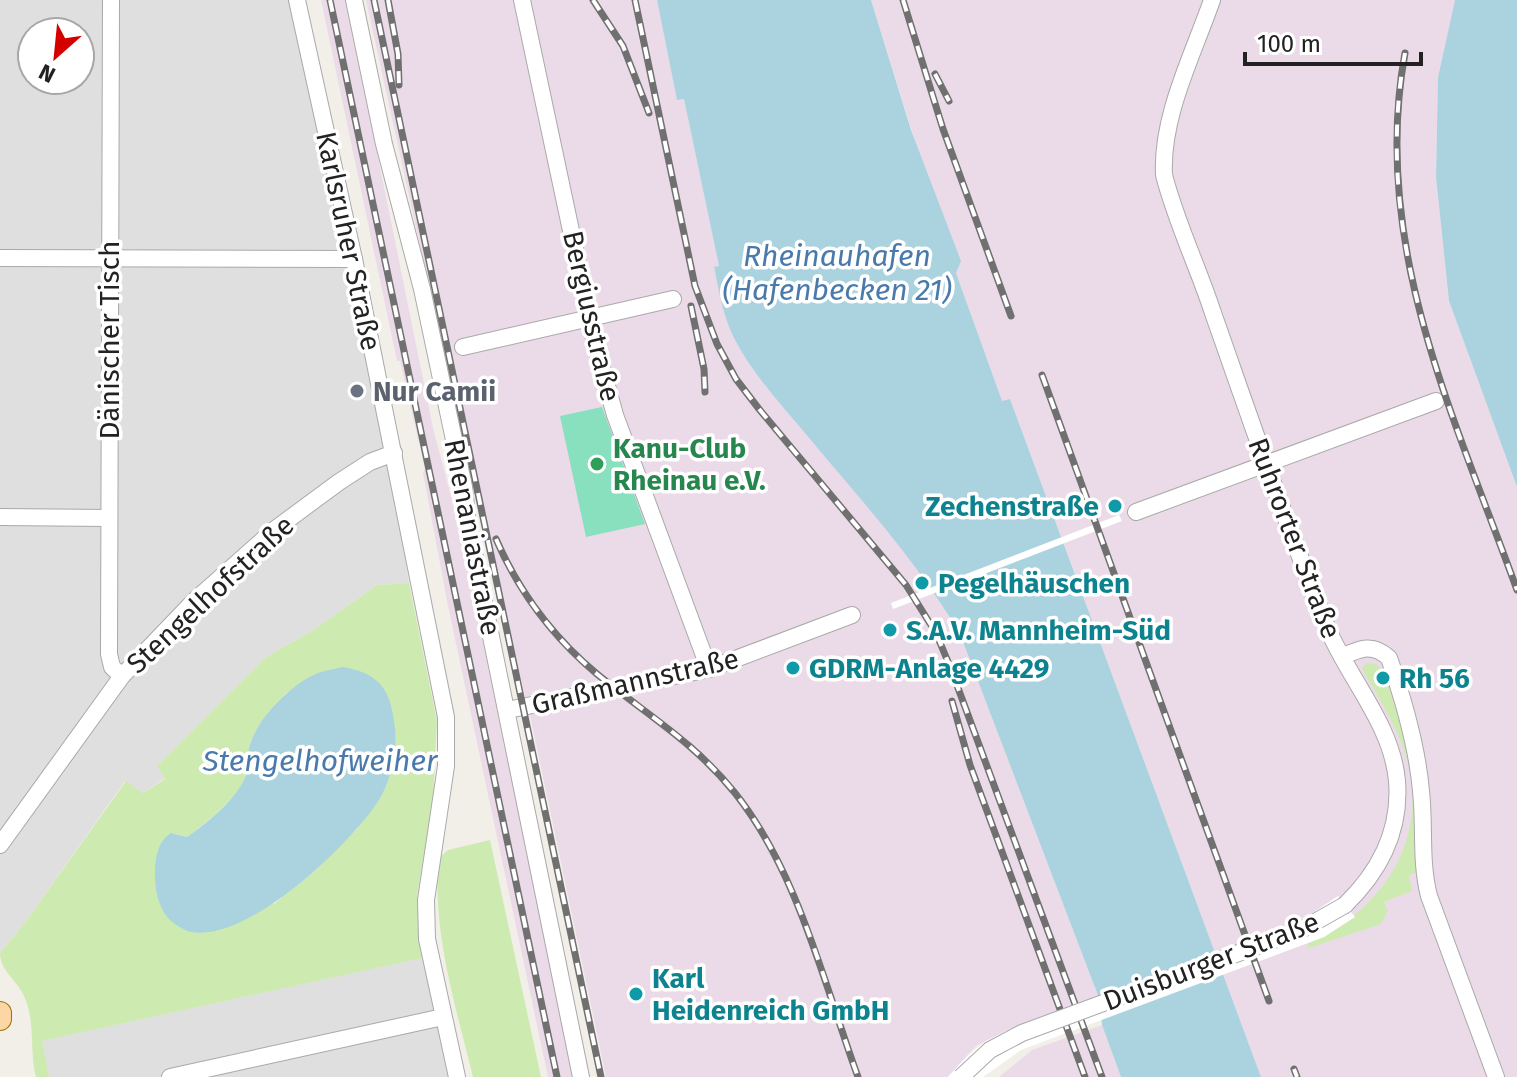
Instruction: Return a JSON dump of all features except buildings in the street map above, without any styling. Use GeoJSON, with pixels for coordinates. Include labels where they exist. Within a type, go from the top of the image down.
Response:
{"type":"FeatureCollection","features":[{"type":"Feature","properties":{"kind":"street","name":"Dänischer Tisch"},"geometry":{"type":"LineString","coordinates":[[111,0],[109,654],[112,667],[122,676]]}},
{"type":"Feature","properties":{"kind":"street","name":"Karlsruher Straße"},"geometry":{"type":"LineString","coordinates":[[297,0],[354,259],[446,717],[446,766],[425,917],[457,1077]]}},
{"type":"Feature","properties":{"kind":"street","name":"Rhenaniastraße"},"geometry":{"type":"LineString","coordinates":[[354,0],[384,144],[408,229],[464,487],[468,524],[581,1077]]}},
{"type":"Feature","properties":{"kind":"street","name":"Bergiusstraße"},"geometry":{"type":"LineString","coordinates":[[522,0],[589,318],[615,415],[709,669]]}},
{"type":"Feature","properties":{"kind":"street","name":"Ruhrorter Straße"},"geometry":{"type":"LineString","coordinates":[[1212,0],[1172,113],[1165,142],[1164,175],[1266,464],[1327,625],[1342,657],[1367,646],[1380,650],[1389,658],[1415,744],[1422,794],[1423,874],[1496,1077]]}},
{"type":"Feature","properties":{"kind":"street"},"geometry":{"type":"LineString","coordinates":[[0,258],[354,259]]}},
{"type":"Feature","properties":{"kind":"street"},"geometry":{"type":"LineString","coordinates":[[463,347],[673,299]]}},
{"type":"Feature","properties":{"kind":"street"},"geometry":{"type":"LineString","coordinates":[[1136,512],[1436,401]]}},
{"type":"Feature","properties":{"kind":"street","name":"Stengelhofstraße"},"geometry":{"type":"LineString","coordinates":[[0,845],[122,676],[193,602],[274,530],[370,462],[394,453]]}},
{"type":"Feature","properties":{"kind":"street"},"geometry":{"type":"LineString","coordinates":[[0,517],[109,518]]}},
{"type":"Feature","properties":{"kind":"street","name":"Graßmannstraße"},"geometry":{"type":"LineString","coordinates":[[508,710],[709,669],[852,615]]}},
{"type":"Feature","properties":{"kind":"street","name":"Duisburger Straße"},"geometry":{"type":"LineString","coordinates":[[961,1077],[990,1050],[1022,1033],[1301,930],[1345,905],[1369,880],[1383,857],[1394,828],[1395,768],[1384,733],[1342,657]]}},
{"type":"Feature","properties":{"kind":"street"},"geometry":{"type":"LineString","coordinates":[[170,1077],[241,1070],[443,1017]]}},
{"type":"Feature","properties":{"kind":"shaded area"},"geometry":{"type":"Polygon","coordinates":[[[0,0],[291,0],[392,475],[409,583],[377,585],[312,631],[266,657],[157,766],[165,778],[143,793],[125,781],[0,953],[0,0]]]}},
{"type":"Feature","properties":{"kind":"shaded area"},"geometry":{"type":"Polygon","coordinates":[[[321,0],[346,0],[433,428],[457,519],[574,1077],[548,1077],[448,606],[423,473],[425,469],[400,361],[397,361],[321,0]]]}},
{"type":"Feature","properties":{"kind":"shaded area"},"geometry":{"type":"Polygon","coordinates":[[[366,0],[657,0],[677,99],[684,98],[719,266],[714,268],[735,339],[765,385],[926,578],[960,634],[1099,998],[1009,1029],[976,1046],[948,1077],[606,1077],[531,720],[467,460],[366,0]]]}},
{"type":"Feature","properties":{"kind":"shaded area"},"geometry":{"type":"Polygon","coordinates":[[[871,0],[1455,0],[1438,77],[1436,177],[1449,301],[1517,487],[1517,1077],[1261,1077],[1010,399],[1002,402],[956,273],[871,0]]]}},
{"type":"Feature","properties":{"kind":"shaded area"},"geometry":{"type":"Polygon","coordinates":[[[425,957],[457,1077],[49,1077],[41,1041],[425,957]]]}},
{"type":"Feature","properties":{"kind":"shaded area"},"geometry":{"type":"Polygon","coordinates":[[[1102,1025],[1121,1077],[999,1077],[1032,1050],[1102,1025]]]}},
{"type":"Feature","properties":{"kind":"green space","name":"Kanu-Club Rheinau e.V."},"geometry":{"type":"Polygon","coordinates":[[[602,407],[645,524],[586,537],[560,416],[602,407]]]}},
{"type":"Feature","properties":{"kind":"green space"},"geometry":{"type":"Polygon","coordinates":[[[409,583],[437,721],[433,800],[417,896],[422,958],[42,1041],[49,1077],[36,1077],[28,1006],[3,965],[0,953],[126,781],[143,793],[165,779],[157,766],[266,657],[312,631],[377,585],[409,583]],[[287,692],[255,733],[249,749],[247,775],[234,796],[187,837],[172,833],[274,904],[316,870],[358,828],[287,692]]]}},
{"type":"Feature","properties":{"kind":"green space"},"geometry":{"type":"Polygon","coordinates":[[[1366,663],[1376,664],[1386,674],[1381,677],[1383,681],[1386,680],[1406,743],[1413,776],[1417,873],[1409,875],[1412,891],[1384,902],[1388,911],[1381,924],[1309,948],[1307,944],[1335,929],[1360,910],[1381,888],[1397,864],[1408,837],[1412,807],[1411,777],[1398,735],[1362,669],[1366,663]]]}},
{"type":"Feature","properties":{"kind":"green space"},"geometry":{"type":"Polygon","coordinates":[[[490,840],[541,1077],[473,1077],[447,969],[439,915],[438,859],[448,850],[490,840]]]}},
{"type":"Feature","properties":{"kind":"water","name":"Rheinauhafen (Hafenbecken 21)"},"geometry":{"type":"Polygon","coordinates":[[[657,0],[871,0],[911,130],[961,261],[956,273],[1002,401],[1010,399],[1261,1077],[1121,1077],[1102,1025],[1099,998],[960,634],[891,536],[761,380],[730,330],[714,267],[719,266],[684,99],[677,100],[657,0]]]}},
{"type":"Feature","properties":{"kind":"water"},"geometry":{"type":"Polygon","coordinates":[[[1455,0],[1517,0],[1517,487],[1449,301],[1436,177],[1438,77],[1455,0]]]}},
{"type":"Feature","properties":{"kind":"water","name":"Stengelhofweiher"},"geometry":{"type":"Polygon","coordinates":[[[343,667],[376,680],[391,704],[395,729],[394,756],[387,784],[379,800],[346,841],[322,864],[268,906],[241,922],[215,931],[191,932],[175,924],[162,909],[156,889],[156,863],[163,841],[171,833],[187,837],[233,796],[246,776],[252,738],[266,715],[286,694],[318,673],[343,667]]]}},
{"type":"Feature","properties":{"kind":"pier"},"geometry":{"type":"Polygon","coordinates":[[[1119,515],[1122,521],[893,609],[891,603],[1119,515]]]}},
{"type":"Feature","properties":{"kind":"pier"},"geometry":{"type":"Polygon","coordinates":[[[1338,896],[1355,917],[1324,937],[1021,1050],[983,1077],[948,1077],[967,1056],[1006,1031],[1288,925],[1338,896]]]}},
{"type":"Feature","properties":{"kind":"railway"},"geometry":{"type":"LineString","coordinates":[[330,0],[557,1077]]}},
{"type":"Feature","properties":{"kind":"railway"},"geometry":{"type":"LineString","coordinates":[[374,0],[601,1077]]}},
{"type":"Feature","properties":{"kind":"railway"},"geometry":{"type":"LineString","coordinates":[[388,0],[398,54],[399,85]]}},
{"type":"Feature","properties":{"kind":"railway"},"geometry":{"type":"LineString","coordinates":[[593,0],[623,46],[649,113]]}},
{"type":"Feature","properties":{"kind":"railway"},"geometry":{"type":"LineString","coordinates":[[635,0],[695,286],[717,344],[736,379],[906,585],[936,633],[1102,1077]]}},
{"type":"Feature","properties":{"kind":"railway"},"geometry":{"type":"LineString","coordinates":[[903,0],[943,129],[1011,316]]}},
{"type":"Feature","properties":{"kind":"railway"},"geometry":{"type":"LineString","coordinates":[[1405,53],[1397,124],[1399,193],[1408,261],[1424,328],[1445,394],[1517,590]]}},
{"type":"Feature","properties":{"kind":"railway"},"geometry":{"type":"LineString","coordinates":[[935,74],[949,101]]}},
{"type":"Feature","properties":{"kind":"railway"},"geometry":{"type":"LineString","coordinates":[[691,306],[704,369],[705,392]]}},
{"type":"Feature","properties":{"kind":"railway"},"geometry":{"type":"LineString","coordinates":[[1042,375],[1269,1001]]}},
{"type":"Feature","properties":{"kind":"railway"},"geometry":{"type":"LineString","coordinates":[[496,539],[526,595],[566,645],[597,674],[703,758],[735,793],[757,824],[793,893],[858,1077]]}},
{"type":"Feature","properties":{"kind":"railway"},"geometry":{"type":"LineString","coordinates":[[952,701],[970,765],[1085,1077]]}},
{"type":"Feature","properties":{"kind":"railway"},"geometry":{"type":"LineString","coordinates":[[1294,1069],[1297,1077]]}},
{"type":"Feature","properties":{"kind":"place","name":"Nur Camii"},"geometry":{"type":"Point","coordinates":[357,391]}},
{"type":"Feature","properties":{"kind":"place","name":"Kanu-Club Rheinau e.V."},"geometry":{"type":"Point","coordinates":[597,464]}},
{"type":"Feature","properties":{"kind":"place","name":"Zechenstraße"},"geometry":{"type":"Point","coordinates":[1115,506]}},
{"type":"Feature","properties":{"kind":"place","name":"Pegelhäuschen"},"geometry":{"type":"Point","coordinates":[922,583]}},
{"type":"Feature","properties":{"kind":"place","name":"S.A.V. Mannheim-Süd"},"geometry":{"type":"Point","coordinates":[890,630]}},
{"type":"Feature","properties":{"kind":"place","name":"GDRM-Anlage 4429"},"geometry":{"type":"Point","coordinates":[793,668]}},
{"type":"Feature","properties":{"kind":"place","name":"Rh 56"},"geometry":{"type":"Point","coordinates":[1383,678]}},
{"type":"Feature","properties":{"kind":"place","name":"Karl Heidenreich GmbH"},"geometry":{"type":"Point","coordinates":[636,994]}}]}
